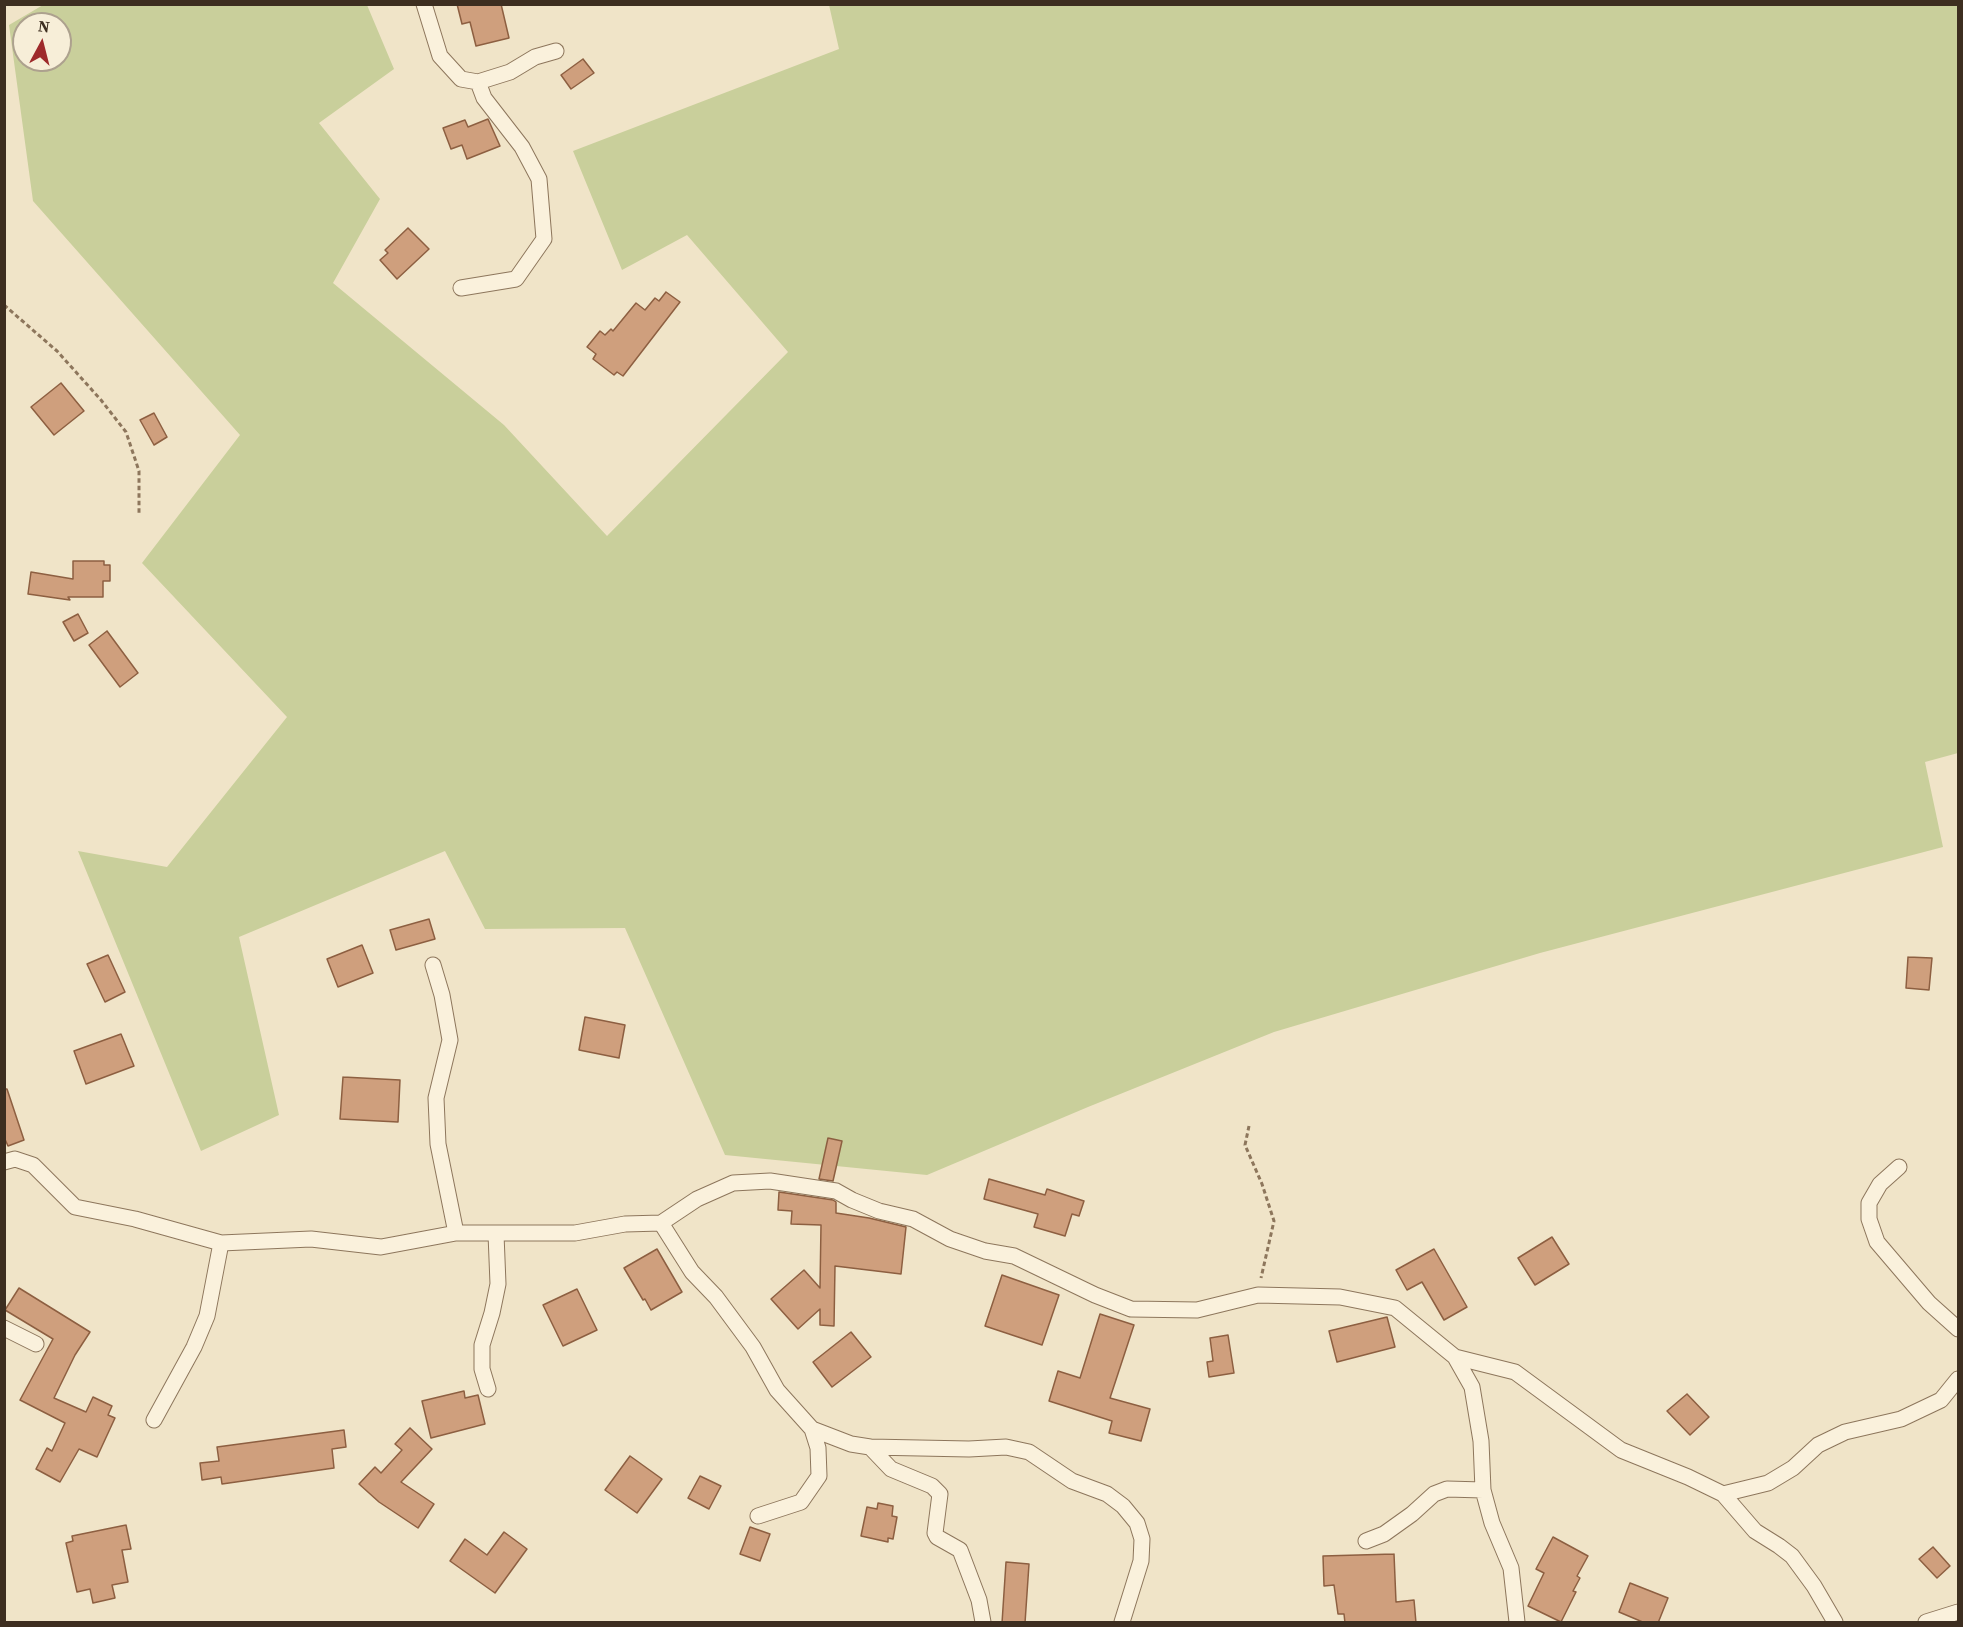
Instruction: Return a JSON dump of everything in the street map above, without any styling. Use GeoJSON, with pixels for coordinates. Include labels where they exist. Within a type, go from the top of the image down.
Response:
{"type":"FeatureCollection","features":[{"type":"Feature","properties":{"kind":"street"},"geometry":{"type":"LineString","coordinates":[[424,4],[440,56],[461,79],[478,82],[510,72],[535,57],[556,51]]}},
{"type":"Feature","properties":{"kind":"street"},"geometry":{"type":"LineString","coordinates":[[461,288],[516,279],[544,239],[539,179],[522,147],[484,98],[478,82]]}},
{"type":"Feature","properties":{"kind":"street"},"geometry":{"type":"LineString","coordinates":[[433,965],[442,995],[450,1040],[436,1098],[438,1144],[456,1233]]}},
{"type":"Feature","properties":{"kind":"street"},"geometry":{"type":"LineString","coordinates":[[4,1162],[15,1160],[33,1166],[75,1207],[135,1219],[221,1243],[311,1239],[381,1247],[456,1233],[575,1233],[625,1224],[661,1223],[697,1199],[733,1183],[770,1181],[836,1191],[879,1211],[912,1219],[950,1239],[985,1251],[1014,1256],[1095,1295],[1131,1309],[1197,1311],[1258,1295],[1340,1297],[1395,1308],[1455,1357],[1472,1387],[1481,1441],[1483,1490],[1492,1522],[1511,1568],[1517,1623]]}},
{"type":"Feature","properties":{"kind":"street"},"geometry":{"type":"LineString","coordinates":[[1899,1167],[1880,1184],[1869,1203],[1869,1219],[1877,1242],[1929,1303],[1959,1329]]}},
{"type":"Feature","properties":{"kind":"street"},"geometry":{"type":"LineString","coordinates":[[661,1223],[692,1272],[716,1297],[753,1347],[777,1389],[812,1429],[819,1448],[819,1476],[801,1502],[758,1516]]}},
{"type":"Feature","properties":{"kind":"street"},"geometry":{"type":"LineString","coordinates":[[488,1389],[482,1369],[482,1345],[498,1284],[496,1233]]}},
{"type":"Feature","properties":{"kind":"street"},"geometry":{"type":"LineString","coordinates":[[154,1420],[194,1347],[207,1316],[221,1243]]}},
{"type":"Feature","properties":{"kind":"street"},"geometry":{"type":"LineString","coordinates":[[4,1328],[36,1344]]}},
{"type":"Feature","properties":{"kind":"street"},"geometry":{"type":"LineString","coordinates":[[1455,1357],[1515,1372],[1621,1450],[1723,1494],[1755,1531],[1791,1556],[1814,1586],[1836,1623]]}},
{"type":"Feature","properties":{"kind":"street"},"geometry":{"type":"LineString","coordinates":[[1723,1494],[1768,1483],[1793,1468],[1818,1445],[1845,1432],[1901,1419],[1941,1400],[1959,1379]]}},
{"type":"Feature","properties":{"kind":"street"},"geometry":{"type":"LineString","coordinates":[[812,1429],[850,1444],[870,1447],[969,1449],[1006,1447],[1029,1452],[1072,1481],[1107,1494],[1124,1506],[1137,1523],[1142,1539],[1141,1561],[1122,1623]]}},
{"type":"Feature","properties":{"kind":"street"},"geometry":{"type":"LineString","coordinates":[[870,1447],[891,1469],[932,1486],[940,1494],[935,1533],[937,1537],[960,1550],[979,1600],[983,1623]]}},
{"type":"Feature","properties":{"kind":"street"},"geometry":{"type":"LineString","coordinates":[[1366,1541],[1412,1514],[1434,1494],[1447,1489],[1483,1490]]}},
{"type":"Feature","properties":{"kind":"street"},"geometry":{"type":"LineString","coordinates":[[1926,1623],[1959,1612]]}},
{"type":"Feature","properties":{"kind":"path"},"geometry":{"type":"LineString","coordinates":[[4,304],[57,351],[126,432],[140,471],[139,514]]}},
{"type":"Feature","properties":{"kind":"path"},"geometry":{"type":"LineString","coordinates":[[1249,1126],[1245,1145],[1262,1184],[1274,1221],[1258,1295]]}},
{"type":"Feature","properties":{"kind":"green space"},"geometry":{"type":"Polygon","coordinates":[[[43,5],[367,5],[394,69],[319,123],[380,199],[333,283],[504,425],[607,536],[788,352],[687,235],[622,270],[573,151],[839,49],[829,5],[1958,5],[1958,753],[1925,762],[1943,847],[1540,953],[1274,1032],[927,1175],[725,1155],[625,928],[485,929],[445,851],[239,937],[279,1115],[201,1151],[78,851],[167,867],[287,717],[142,563],[240,435],[33,201],[15,72],[72,72],[72,12],[31,12],[43,5]]]}},
{"type":"Feature","properties":{"kind":"green space"},"geometry":{"type":"Polygon","coordinates":[[[12,23],[12,47],[9,25],[12,23]]]}},
{"type":"Feature","properties":{"kind":"building"},"geometry":{"type":"Polygon","coordinates":[[[457,4],[501,4],[509,38],[476,46],[470,22],[462,24],[457,4]]]}},
{"type":"Feature","properties":{"kind":"building"},"geometry":{"type":"Polygon","coordinates":[[[583,59],[594,73],[571,89],[561,75],[583,59]]]}},
{"type":"Feature","properties":{"kind":"building"},"geometry":{"type":"Polygon","coordinates":[[[488,119],[500,146],[467,159],[462,145],[451,149],[443,128],[465,120],[468,127],[488,119]]]}},
{"type":"Feature","properties":{"kind":"building"},"geometry":{"type":"Polygon","coordinates":[[[408,228],[429,249],[397,279],[380,260],[388,253],[385,250],[408,228]]]}},
{"type":"Feature","properties":{"kind":"building"},"geometry":{"type":"Polygon","coordinates":[[[666,292],[680,302],[623,376],[617,372],[614,375],[593,359],[596,354],[587,347],[600,331],[605,335],[611,329],[613,331],[636,303],[645,310],[655,298],[659,301],[666,292]]]}},
{"type":"Feature","properties":{"kind":"building"},"geometry":{"type":"Polygon","coordinates":[[[61,383],[84,411],[54,435],[31,407],[61,383]]]}},
{"type":"Feature","properties":{"kind":"building"},"geometry":{"type":"Polygon","coordinates":[[[154,413],[167,437],[154,445],[140,420],[154,413]]]}},
{"type":"Feature","properties":{"kind":"building"},"geometry":{"type":"Polygon","coordinates":[[[73,561],[104,561],[104,565],[110,565],[110,581],[103,581],[103,597],[68,597],[70,600],[28,594],[31,572],[73,579],[73,561]]]}},
{"type":"Feature","properties":{"kind":"building"},"geometry":{"type":"Polygon","coordinates":[[[78,614],[88,633],[74,641],[63,622],[78,614]]]}},
{"type":"Feature","properties":{"kind":"building"},"geometry":{"type":"Polygon","coordinates":[[[107,631],[138,673],[120,687],[89,645],[107,631]]]}},
{"type":"Feature","properties":{"kind":"building"},"geometry":{"type":"Polygon","coordinates":[[[429,919],[435,939],[396,950],[390,930],[429,919]]]}},
{"type":"Feature","properties":{"kind":"building"},"geometry":{"type":"Polygon","coordinates":[[[362,945],[373,973],[338,987],[327,959],[362,945]]]}},
{"type":"Feature","properties":{"kind":"building"},"geometry":{"type":"Polygon","coordinates":[[[108,955],[125,992],[105,1002],[87,964],[108,955]]]}},
{"type":"Feature","properties":{"kind":"building"},"geometry":{"type":"Polygon","coordinates":[[[1908,957],[1932,958],[1929,990],[1906,988],[1908,957]]]}},
{"type":"Feature","properties":{"kind":"building"},"geometry":{"type":"Polygon","coordinates":[[[585,1017],[625,1025],[619,1058],[579,1050],[585,1017]]]}},
{"type":"Feature","properties":{"kind":"building"},"geometry":{"type":"Polygon","coordinates":[[[121,1034],[134,1066],[86,1084],[74,1051],[121,1034]]]}},
{"type":"Feature","properties":{"kind":"building"},"geometry":{"type":"Polygon","coordinates":[[[343,1077],[400,1080],[398,1122],[340,1119],[343,1077]]]}},
{"type":"Feature","properties":{"kind":"building"},"geometry":{"type":"Polygon","coordinates":[[[4,1089],[7,1089],[24,1140],[8,1146],[4,1137],[4,1089]]]}},
{"type":"Feature","properties":{"kind":"building"},"geometry":{"type":"Polygon","coordinates":[[[828,1138],[842,1141],[833,1181],[819,1179],[828,1138]]]}},
{"type":"Feature","properties":{"kind":"building"},"geometry":{"type":"Polygon","coordinates":[[[989,1179],[1045,1195],[1047,1189],[1084,1201],[1079,1216],[1072,1214],[1065,1236],[1034,1227],[1038,1214],[984,1199],[989,1179]]]}},
{"type":"Feature","properties":{"kind":"building"},"geometry":{"type":"Polygon","coordinates":[[[779,1192],[833,1200],[836,1202],[836,1213],[906,1227],[901,1274],[835,1266],[834,1326],[820,1325],[820,1309],[798,1329],[771,1299],[804,1270],[820,1288],[821,1225],[791,1224],[792,1211],[778,1210],[779,1192]]]}},
{"type":"Feature","properties":{"kind":"building"},"geometry":{"type":"Polygon","coordinates":[[[1552,1237],[1569,1264],[1535,1285],[1518,1258],[1552,1237]]]}},
{"type":"Feature","properties":{"kind":"building"},"geometry":{"type":"Polygon","coordinates":[[[657,1249],[682,1292],[651,1310],[624,1268],[657,1249]]]}},
{"type":"Feature","properties":{"kind":"building"},"geometry":{"type":"Polygon","coordinates":[[[1434,1249],[1467,1307],[1444,1320],[1422,1282],[1407,1290],[1396,1270],[1434,1249]]]}},
{"type":"Feature","properties":{"kind":"building"},"geometry":{"type":"Polygon","coordinates":[[[1002,1275],[1059,1295],[1042,1345],[985,1326],[1002,1275]]]}},
{"type":"Feature","properties":{"kind":"building"},"geometry":{"type":"Polygon","coordinates":[[[19,1288],[90,1332],[75,1355],[54,1398],[86,1412],[93,1397],[112,1406],[108,1415],[115,1418],[97,1457],[79,1449],[60,1482],[36,1469],[47,1448],[52,1451],[65,1423],[20,1400],[53,1339],[5,1310],[19,1288]]]}},
{"type":"Feature","properties":{"kind":"building"},"geometry":{"type":"Polygon","coordinates":[[[577,1289],[597,1330],[563,1346],[543,1305],[577,1289]]]}},
{"type":"Feature","properties":{"kind":"building"},"geometry":{"type":"Polygon","coordinates":[[[1100,1314],[1134,1325],[1110,1398],[1150,1409],[1141,1441],[1109,1433],[1112,1421],[1049,1401],[1058,1371],[1080,1378],[1100,1314]]]}},
{"type":"Feature","properties":{"kind":"building"},"geometry":{"type":"Polygon","coordinates":[[[1387,1317],[1395,1347],[1337,1362],[1329,1331],[1387,1317]]]}},
{"type":"Feature","properties":{"kind":"building"},"geometry":{"type":"Polygon","coordinates":[[[851,1332],[871,1357],[832,1387],[813,1362],[851,1332]]]}},
{"type":"Feature","properties":{"kind":"building"},"geometry":{"type":"Polygon","coordinates":[[[1228,1335],[1234,1373],[1209,1377],[1207,1362],[1213,1361],[1210,1338],[1228,1335]]]}},
{"type":"Feature","properties":{"kind":"building"},"geometry":{"type":"Polygon","coordinates":[[[464,1391],[465,1398],[478,1395],[485,1424],[431,1438],[422,1401],[464,1391]]]}},
{"type":"Feature","properties":{"kind":"building"},"geometry":{"type":"Polygon","coordinates":[[[1687,1394],[1709,1417],[1690,1435],[1667,1411],[1687,1394]]]}},
{"type":"Feature","properties":{"kind":"building"},"geometry":{"type":"Polygon","coordinates":[[[410,1428],[432,1449],[401,1482],[434,1504],[418,1528],[379,1502],[359,1484],[375,1467],[381,1473],[402,1450],[395,1444],[410,1428]]]}},
{"type":"Feature","properties":{"kind":"building"},"geometry":{"type":"Polygon","coordinates":[[[344,1430],[346,1447],[332,1449],[334,1468],[222,1484],[221,1477],[202,1480],[200,1463],[219,1461],[217,1447],[344,1430]]]}},
{"type":"Feature","properties":{"kind":"building"},"geometry":{"type":"Polygon","coordinates":[[[630,1456],[662,1479],[637,1513],[605,1490],[630,1456]]]}},
{"type":"Feature","properties":{"kind":"building"},"geometry":{"type":"Polygon","coordinates":[[[700,1476],[721,1486],[709,1509],[688,1498],[700,1476]]]}},
{"type":"Feature","properties":{"kind":"building"},"geometry":{"type":"Polygon","coordinates":[[[878,1503],[893,1506],[892,1516],[897,1517],[893,1539],[888,1538],[888,1542],[861,1536],[867,1507],[877,1509],[878,1503]]]}},
{"type":"Feature","properties":{"kind":"building"},"geometry":{"type":"Polygon","coordinates":[[[126,1525],[131,1549],[122,1550],[128,1582],[112,1585],[115,1598],[93,1603],[90,1589],[77,1592],[66,1543],[73,1541],[72,1536],[126,1525]]]}},
{"type":"Feature","properties":{"kind":"building"},"geometry":{"type":"Polygon","coordinates":[[[750,1527],[770,1534],[760,1561],[740,1554],[750,1527]]]}},
{"type":"Feature","properties":{"kind":"building"},"geometry":{"type":"Polygon","coordinates":[[[504,1532],[527,1549],[495,1593],[450,1561],[465,1539],[487,1555],[504,1532]]]}},
{"type":"Feature","properties":{"kind":"building"},"geometry":{"type":"Polygon","coordinates":[[[1553,1537],[1588,1556],[1577,1576],[1580,1578],[1573,1591],[1576,1592],[1561,1622],[1528,1606],[1544,1573],[1536,1569],[1553,1537]]]}},
{"type":"Feature","properties":{"kind":"building"},"geometry":{"type":"Polygon","coordinates":[[[1933,1547],[1950,1566],[1937,1578],[1919,1559],[1933,1547]]]}},
{"type":"Feature","properties":{"kind":"building"},"geometry":{"type":"Polygon","coordinates":[[[1394,1554],[1396,1602],[1414,1600],[1416,1623],[1345,1623],[1344,1614],[1338,1614],[1334,1585],[1324,1586],[1323,1556],[1394,1554]]]}},
{"type":"Feature","properties":{"kind":"building"},"geometry":{"type":"Polygon","coordinates":[[[1006,1562],[1029,1564],[1025,1623],[1002,1623],[1006,1562]]]}},
{"type":"Feature","properties":{"kind":"building"},"geometry":{"type":"Polygon","coordinates":[[[1630,1583],[1668,1598],[1658,1623],[1645,1623],[1619,1612],[1630,1583]]]}}]}
